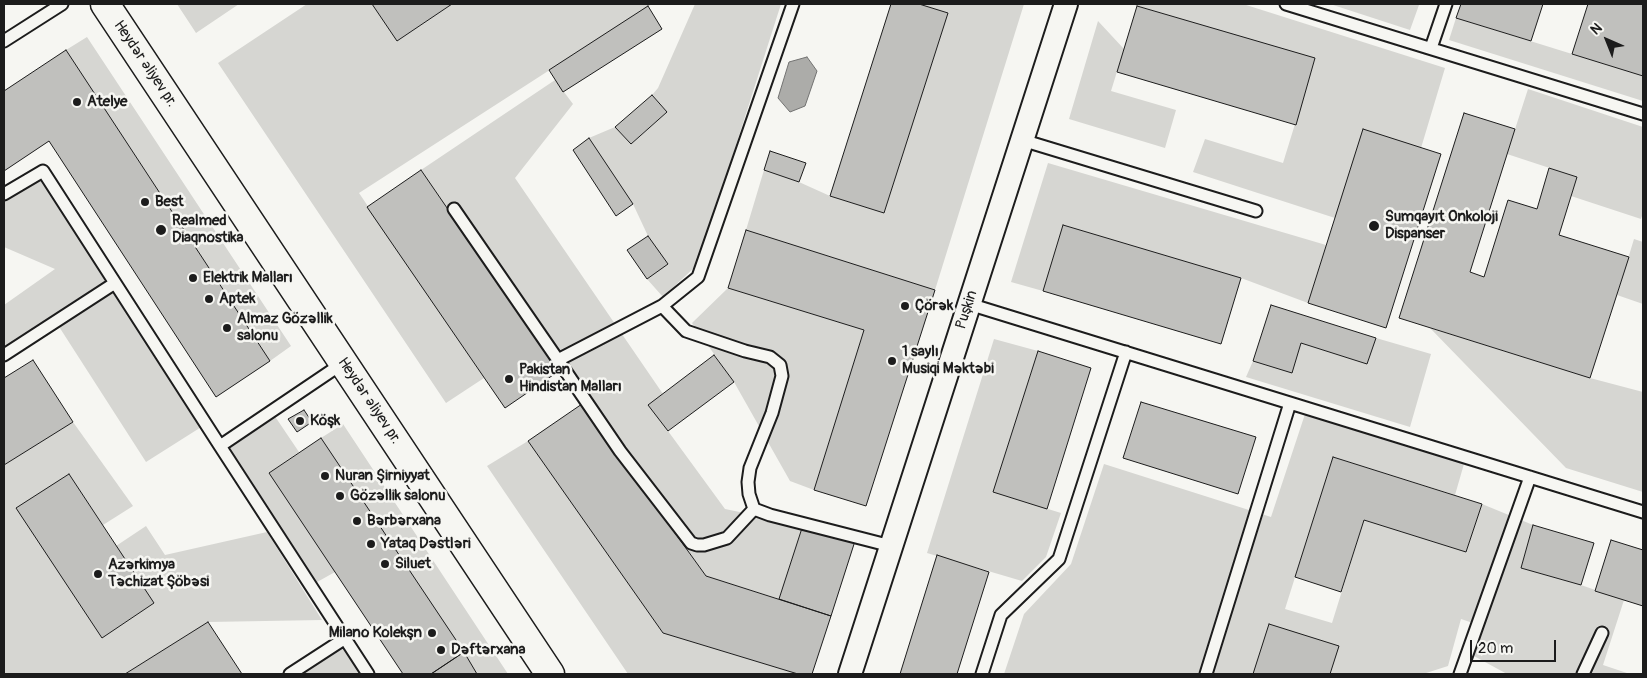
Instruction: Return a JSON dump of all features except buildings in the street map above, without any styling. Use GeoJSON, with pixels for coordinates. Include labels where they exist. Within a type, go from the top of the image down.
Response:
{"type":"FeatureCollection","features":[{"type":"Feature","properties":{"kind":"main road","name":"Heydər Əliyev pr."},"geometry":{"type":"LineString","coordinates":[[104,4],[550,674]]}},
{"type":"Feature","properties":{"kind":"street","name":"Puşkin"},"geometry":{"type":"LineString","coordinates":[[850,674],[1066,4]]}},
{"type":"Feature","properties":{"kind":"lane"},"geometry":{"type":"LineString","coordinates":[[4,42],[62,4]]}},
{"type":"Feature","properties":{"kind":"lane"},"geometry":{"type":"LineString","coordinates":[[558,360],[662,306],[698,277],[794,4]]}},
{"type":"Feature","properties":{"kind":"lane"},"geometry":{"type":"LineString","coordinates":[[1286,4],[1643,114]]}},
{"type":"Feature","properties":{"kind":"lane"},"geometry":{"type":"LineString","coordinates":[[1431,48],[1446,4]]}},
{"type":"Feature","properties":{"kind":"lane"},"geometry":{"type":"LineString","coordinates":[[1022,140],[1256,210]]}},
{"type":"Feature","properties":{"kind":"lane"},"geometry":{"type":"LineString","coordinates":[[4,194],[43,171],[368,674]]}},
{"type":"Feature","properties":{"kind":"lane"},"geometry":{"type":"LineString","coordinates":[[454,209],[620,451],[690,542],[704,546],[727,538],[754,509]]}},
{"type":"Feature","properties":{"kind":"lane"},"geometry":{"type":"LineString","coordinates":[[4,355],[115,283]]}},
{"type":"Feature","properties":{"kind":"lane"},"geometry":{"type":"LineString","coordinates":[[969,304],[1643,512]]}},
{"type":"Feature","properties":{"kind":"lane"},"geometry":{"type":"LineString","coordinates":[[662,306],[686,331],[745,351],[770,357],[780,365],[782,376],[772,413],[750,468],[749,494],[754,509]]}},
{"type":"Feature","properties":{"kind":"lane"},"geometry":{"type":"LineString","coordinates":[[982,674],[1001,615],[1059,559],[1126,352]]}},
{"type":"Feature","properties":{"kind":"lane"},"geometry":{"type":"LineString","coordinates":[[220,446],[343,363]]}},
{"type":"Feature","properties":{"kind":"lane"},"geometry":{"type":"LineString","coordinates":[[1206,674],[1290,403]]}},
{"type":"Feature","properties":{"kind":"lane"},"geometry":{"type":"LineString","coordinates":[[1460,674],[1530,477]]}},
{"type":"Feature","properties":{"kind":"lane"},"geometry":{"type":"LineString","coordinates":[[754,509],[770,515],[892,546]]}},
{"type":"Feature","properties":{"kind":"lane"},"geometry":{"type":"LineString","coordinates":[[1583,674],[1602,633]]}},
{"type":"Feature","properties":{"kind":"lane"},"geometry":{"type":"LineString","coordinates":[[290,674],[344,639]]}},
{"type":"Feature","properties":{"kind":"shaded area"},"geometry":{"type":"Polygon","coordinates":[[[177,4],[239,4],[196,33],[177,4]]]}},
{"type":"Feature","properties":{"kind":"shaded area"},"geometry":{"type":"Polygon","coordinates":[[[307,4],[372,4],[397,41],[452,4],[652,4],[359,193],[484,378],[446,403],[218,63],[307,4]]]}},
{"type":"Feature","properties":{"kind":"shaded area"},"geometry":{"type":"Polygon","coordinates":[[[695,4],[781,4],[698,264],[663,297],[647,279],[667,264],[648,236],[633,204],[589,138],[615,127],[631,144],[667,112],[652,95],[658,88],[695,4]]]}},
{"type":"Feature","properties":{"kind":"shaded area"},"geometry":{"type":"Polygon","coordinates":[[[919,4],[1024,4],[935,290],[746,230],[764,170],[799,182],[830,196],[884,213],[948,13],[919,4]]]}},
{"type":"Feature","properties":{"kind":"shaded area"},"geometry":{"type":"Polygon","coordinates":[[[1131,4],[1243,4],[1445,68],[1421,148],[1335,218],[1193,172],[1205,139],[1283,163],[1315,59],[1131,4]]]}},
{"type":"Feature","properties":{"kind":"shaded area"},"geometry":{"type":"Polygon","coordinates":[[[1330,4],[1415,4],[1419,5],[1410,30],[1330,4]]]}},
{"type":"Feature","properties":{"kind":"shaded area"},"geometry":{"type":"Polygon","coordinates":[[[1456,18],[1643,76],[1643,101],[1449,40],[1456,18]]]}},
{"type":"Feature","properties":{"kind":"shaded area"},"geometry":{"type":"Polygon","coordinates":[[[1098,21],[1124,49],[1111,91],[1176,110],[1165,148],[1069,119],[1098,21]]]}},
{"type":"Feature","properties":{"kind":"shaded area"},"geometry":{"type":"Polygon","coordinates":[[[87,37],[291,346],[270,361],[66,50],[87,37]]]}},
{"type":"Feature","properties":{"kind":"shaded area"},"geometry":{"type":"Polygon","coordinates":[[[807,57],[817,71],[805,106],[790,112],[778,98],[789,62],[807,57]]]}},
{"type":"Feature","properties":{"kind":"shaded area"},"geometry":{"type":"Polygon","coordinates":[[[555,80],[573,104],[515,178],[663,394],[649,405],[725,509],[803,525],[779,599],[706,576],[559,371],[421,170],[555,80]]]}},
{"type":"Feature","properties":{"kind":"shaded area"},"geometry":{"type":"Polygon","coordinates":[[[1528,89],[1643,127],[1643,213],[1641,219],[1571,196],[1577,177],[1507,154],[1528,89]]]}},
{"type":"Feature","properties":{"kind":"shaded area"},"geometry":{"type":"Polygon","coordinates":[[[1048,163],[1326,245],[1308,303],[1241,278],[1063,225],[1043,291],[1011,282],[1048,163]]]}},
{"type":"Feature","properties":{"kind":"shaded area"},"geometry":{"type":"Polygon","coordinates":[[[43,171],[206,424],[146,462],[56,322],[4,355],[4,305],[55,269],[4,247],[4,195],[43,171]]]}},
{"type":"Feature","properties":{"kind":"shaded area"},"geometry":{"type":"Polygon","coordinates":[[[1634,239],[1643,242],[1643,304],[1617,295],[1634,239]]]}},
{"type":"Feature","properties":{"kind":"shaded area"},"geometry":{"type":"Polygon","coordinates":[[[728,288],[864,330],[814,490],[790,481],[734,382],[692,323],[728,288]]]}},
{"type":"Feature","properties":{"kind":"shaded area"},"geometry":{"type":"Polygon","coordinates":[[[1430,328],[1590,378],[1643,392],[1643,492],[1566,468],[1430,328]]]}},
{"type":"Feature","properties":{"kind":"shaded area"},"geometry":{"type":"Polygon","coordinates":[[[1376,338],[1431,354],[1410,427],[1246,377],[1253,361],[1292,372],[1301,343],[1367,364],[1376,338]]]}},
{"type":"Feature","properties":{"kind":"shaded area"},"geometry":{"type":"Polygon","coordinates":[[[994,339],[1038,351],[993,492],[1061,513],[1046,557],[1022,581],[927,553],[994,339]]]}},
{"type":"Feature","properties":{"kind":"shaded area"},"geometry":{"type":"Polygon","coordinates":[[[1307,408],[1466,457],[1455,495],[1333,457],[1285,609],[1332,623],[1364,520],[1466,552],[1482,504],[1533,525],[1521,568],[1581,585],[1624,600],[1603,665],[1630,674],[1507,674],[1474,656],[1482,626],[1461,619],[1448,666],[1423,674],[1004,674],[1024,614],[1071,564],[1104,464],[1271,517],[1307,408]]]}},
{"type":"Feature","properties":{"kind":"shaded area"},"geometry":{"type":"Polygon","coordinates":[[[272,412],[299,452],[269,473],[335,572],[310,586],[220,446],[272,412]]]}},
{"type":"Feature","properties":{"kind":"shaded area"},"geometry":{"type":"Polygon","coordinates":[[[73,422],[133,506],[103,525],[69,474],[17,508],[102,638],[154,603],[116,546],[146,526],[165,555],[267,532],[322,620],[208,622],[125,674],[4,674],[4,465],[73,422]]]}},
{"type":"Feature","properties":{"kind":"shaded area"},"geometry":{"type":"Polygon","coordinates":[[[343,424],[508,674],[477,674],[321,438],[343,424]]]}},
{"type":"Feature","properties":{"kind":"shaded area"},"geometry":{"type":"Polygon","coordinates":[[[528,441],[663,633],[798,674],[628,674],[487,466],[528,441]]]}},
{"type":"Feature","properties":{"kind":"shaded area"},"geometry":{"type":"Polygon","coordinates":[[[344,639],[368,674],[290,674],[344,639]]]}},
{"type":"Feature","properties":{"kind":"place","name":"Atelye"},"geometry":{"type":"Point","coordinates":[77,102]}},
{"type":"Feature","properties":{"kind":"place","name":"Best"},"geometry":{"type":"Point","coordinates":[145,202]}},
{"type":"Feature","properties":{"kind":"place","name":"Sumqayıt Onkoloji Dispanser"},"geometry":{"type":"Point","coordinates":[1374,226]}},
{"type":"Feature","properties":{"kind":"place","name":"Realmed Diaqnostika"},"geometry":{"type":"Point","coordinates":[161,230]}},
{"type":"Feature","properties":{"kind":"place","name":"Elektrik Malları"},"geometry":{"type":"Point","coordinates":[193,278]}},
{"type":"Feature","properties":{"kind":"place","name":"Aptek"},"geometry":{"type":"Point","coordinates":[209,299]}},
{"type":"Feature","properties":{"kind":"place","name":"Çörək"},"geometry":{"type":"Point","coordinates":[905,306]}},
{"type":"Feature","properties":{"kind":"place","name":"Almaz Gözəllik salonu"},"geometry":{"type":"Point","coordinates":[227,328]}},
{"type":"Feature","properties":{"kind":"place","name":"1 saylı Musiqi Məktəbi"},"geometry":{"type":"Point","coordinates":[892,361]}},
{"type":"Feature","properties":{"kind":"place","name":"Pakistan Hindistan Malları"},"geometry":{"type":"Point","coordinates":[509,379]}},
{"type":"Feature","properties":{"kind":"place","name":"Köşk"},"geometry":{"type":"Point","coordinates":[300,421]}},
{"type":"Feature","properties":{"kind":"place","name":"Nuran Şirniyyat"},"geometry":{"type":"Point","coordinates":[325,476]}},
{"type":"Feature","properties":{"kind":"place","name":"Gözəllik salonu"},"geometry":{"type":"Point","coordinates":[340,496]}},
{"type":"Feature","properties":{"kind":"place","name":"Bərbərxana"},"geometry":{"type":"Point","coordinates":[357,521]}},
{"type":"Feature","properties":{"kind":"place","name":"Yataq Dəstləri"},"geometry":{"type":"Point","coordinates":[371,544]}},
{"type":"Feature","properties":{"kind":"place","name":"Siluet"},"geometry":{"type":"Point","coordinates":[385,564]}},
{"type":"Feature","properties":{"kind":"place","name":"Azərkimya Təchizat Şöbəsi"},"geometry":{"type":"Point","coordinates":[98,574]}},
{"type":"Feature","properties":{"kind":"place","name":"Milano Kolekşn"},"geometry":{"type":"Point","coordinates":[432,633]}},
{"type":"Feature","properties":{"kind":"place","name":"Dəftərxana"},"geometry":{"type":"Point","coordinates":[441,650]}}]}
